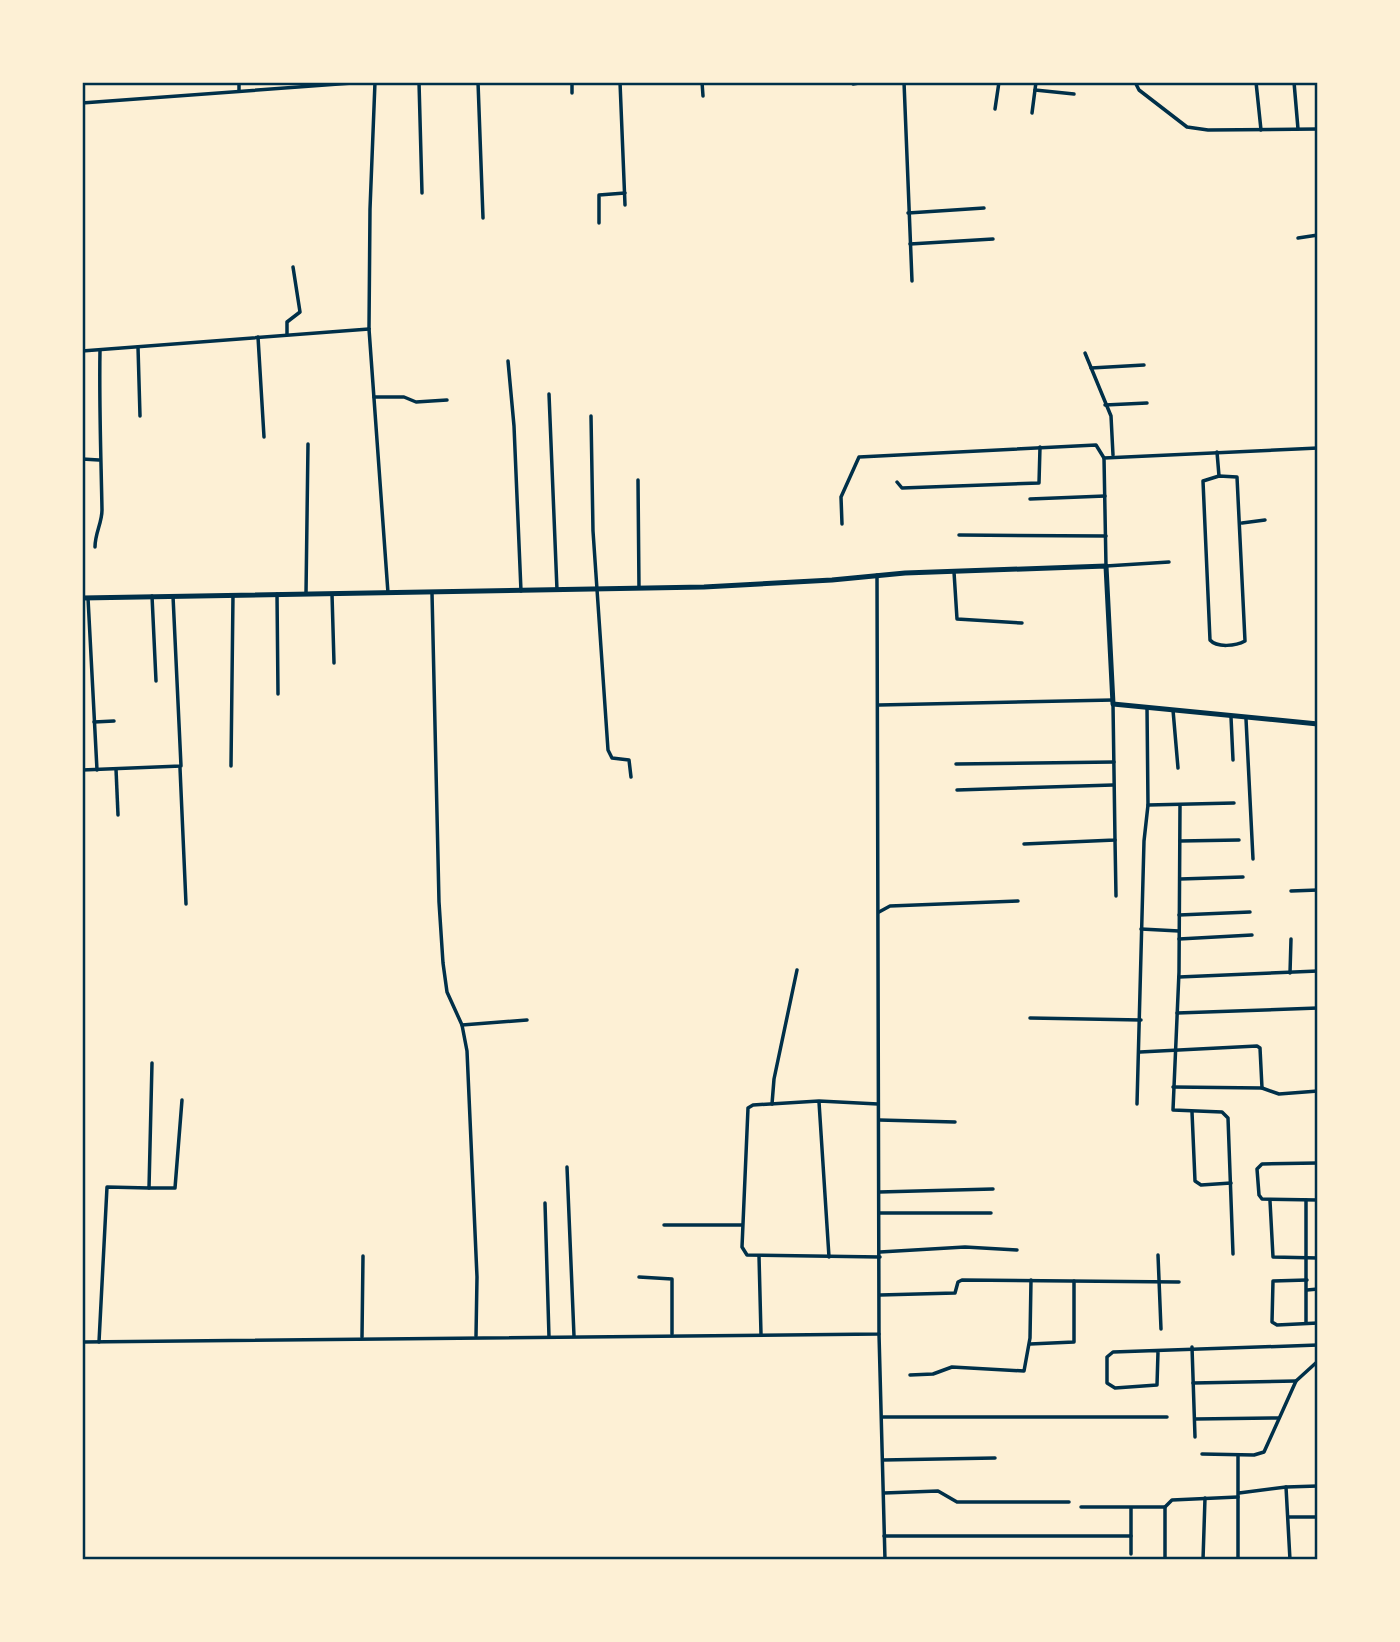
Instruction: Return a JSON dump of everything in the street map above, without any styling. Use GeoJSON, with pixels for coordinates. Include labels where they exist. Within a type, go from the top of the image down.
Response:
{"type":"FeatureCollection","features":[{"type":"Feature","properties":{"kind":"street"},"geometry":{"type":"LineString","coordinates":[[239,82],[239,90]]}},
{"type":"Feature","properties":{"kind":"street"},"geometry":{"type":"LineString","coordinates":[[82,103],[366,82]]}},
{"type":"Feature","properties":{"kind":"street"},"geometry":{"type":"LineString","coordinates":[[375,82],[369,329],[388,593]]}},
{"type":"Feature","properties":{"kind":"street"},"geometry":{"type":"LineString","coordinates":[[419,82],[422,193]]}},
{"type":"Feature","properties":{"kind":"street"},"geometry":{"type":"LineString","coordinates":[[478,82],[483,218]]}},
{"type":"Feature","properties":{"kind":"street"},"geometry":{"type":"LineString","coordinates":[[572,82],[572,93]]}},
{"type":"Feature","properties":{"kind":"street"},"geometry":{"type":"LineString","coordinates":[[620,82],[625,205]]}},
{"type":"Feature","properties":{"kind":"street"},"geometry":{"type":"LineString","coordinates":[[702,82],[703,96]]}},
{"type":"Feature","properties":{"kind":"street"},"geometry":{"type":"LineString","coordinates":[[853,84],[865,82]]}},
{"type":"Feature","properties":{"kind":"street"},"geometry":{"type":"LineString","coordinates":[[904,82],[912,281]]}},
{"type":"Feature","properties":{"kind":"street"},"geometry":{"type":"LineString","coordinates":[[995,109],[999,82]]}},
{"type":"Feature","properties":{"kind":"street"},"geometry":{"type":"LineString","coordinates":[[1032,113],[1036,82]]}},
{"type":"Feature","properties":{"kind":"street"},"geometry":{"type":"LineString","coordinates":[[1135,82],[1139,90],[1187,127],[1318,129]]}},
{"type":"Feature","properties":{"kind":"street"},"geometry":{"type":"LineString","coordinates":[[1256,82],[1261,130]]}},
{"type":"Feature","properties":{"kind":"street"},"geometry":{"type":"LineString","coordinates":[[1294,82],[1298,129]]}},
{"type":"Feature","properties":{"kind":"street"},"geometry":{"type":"LineString","coordinates":[[1035,90],[1074,94]]}},
{"type":"Feature","properties":{"kind":"street"},"geometry":{"type":"LineString","coordinates":[[599,223],[599,195],[625,194]]}},
{"type":"Feature","properties":{"kind":"street"},"geometry":{"type":"LineString","coordinates":[[908,212],[984,208]]}},
{"type":"Feature","properties":{"kind":"street"},"geometry":{"type":"LineString","coordinates":[[1298,238],[1318,235]]}},
{"type":"Feature","properties":{"kind":"street"},"geometry":{"type":"LineString","coordinates":[[910,244],[993,239]]}},
{"type":"Feature","properties":{"kind":"street"},"geometry":{"type":"LineString","coordinates":[[288,334],[287,323],[300,312],[293,267]]}},
{"type":"Feature","properties":{"kind":"street"},"geometry":{"type":"LineString","coordinates":[[82,351],[369,329]]}},
{"type":"Feature","properties":{"kind":"street"},"geometry":{"type":"LineString","coordinates":[[258,337],[264,437]]}},
{"type":"Feature","properties":{"kind":"street"},"geometry":{"type":"LineString","coordinates":[[138,347],[140,416]]}},
{"type":"Feature","properties":{"kind":"street"},"geometry":{"type":"LineString","coordinates":[[94,547],[95,532],[102,514],[99,460],[100,349]]}},
{"type":"Feature","properties":{"kind":"street"},"geometry":{"type":"LineString","coordinates":[[1085,354],[1113,427],[1113,455]]}},
{"type":"Feature","properties":{"kind":"street"},"geometry":{"type":"LineString","coordinates":[[508,361],[514,426],[521,591]]}},
{"type":"Feature","properties":{"kind":"street"},"geometry":{"type":"LineString","coordinates":[[1091,368],[1144,365]]}},
{"type":"Feature","properties":{"kind":"street"},"geometry":{"type":"LineString","coordinates":[[549,394],[557,590]]}},
{"type":"Feature","properties":{"kind":"street"},"geometry":{"type":"LineString","coordinates":[[374,397],[404,397],[416,402],[447,400]]}},
{"type":"Feature","properties":{"kind":"street"},"geometry":{"type":"LineString","coordinates":[[1105,405],[1147,403]]}},
{"type":"Feature","properties":{"kind":"street"},"geometry":{"type":"LineString","coordinates":[[591,416],[597,589],[608,750],[612,758],[629,760],[631,777]]}},
{"type":"Feature","properties":{"kind":"street"},"geometry":{"type":"LineString","coordinates":[[306,594],[308,444]]}},
{"type":"Feature","properties":{"kind":"street"},"geometry":{"type":"LineString","coordinates":[[842,524],[841,496],[859,457],[1096,445],[1104,457],[1113,702],[1116,896]]}},
{"type":"Feature","properties":{"kind":"street"},"geometry":{"type":"LineString","coordinates":[[897,482],[902,488],[1039,483],[1040,447]]}},
{"type":"Feature","properties":{"kind":"street"},"geometry":{"type":"LineString","coordinates":[[1104,457],[1318,448]]}},
{"type":"Feature","properties":{"kind":"street"},"geometry":{"type":"LineString","coordinates":[[1217,452],[1219,476]]}},
{"type":"Feature","properties":{"kind":"street"},"geometry":{"type":"LineString","coordinates":[[82,459],[99,460]]}},
{"type":"Feature","properties":{"kind":"street"},"geometry":{"type":"LineString","coordinates":[[1219,476],[1237,477],[1242,523],[1245,641],[1215,645],[1210,640],[1203,481],[1219,476]]}},
{"type":"Feature","properties":{"kind":"street"},"geometry":{"type":"LineString","coordinates":[[638,480],[639,588]]}},
{"type":"Feature","properties":{"kind":"street"},"geometry":{"type":"LineString","coordinates":[[1030,499],[1105,496]]}},
{"type":"Feature","properties":{"kind":"street"},"geometry":{"type":"LineString","coordinates":[[1242,523],[1265,520]]}},
{"type":"Feature","properties":{"kind":"street"},"geometry":{"type":"LineString","coordinates":[[959,535],[1106,536]]}},
{"type":"Feature","properties":{"kind":"street"},"geometry":{"type":"LineString","coordinates":[[97,770],[85,598],[432,593],[764,584],[877,575],[1169,562]]}},
{"type":"Feature","properties":{"kind":"street"},"geometry":{"type":"LineString","coordinates":[[954,572],[957,619],[1022,623]]}},
{"type":"Feature","properties":{"kind":"street"},"geometry":{"type":"LineString","coordinates":[[877,575],[879,1334],[885,1560]]}},
{"type":"Feature","properties":{"kind":"street"},"geometry":{"type":"LineString","coordinates":[[432,593],[439,902],[446,987],[461,1025],[468,1064],[477,1336]]}},
{"type":"Feature","properties":{"kind":"street"},"geometry":{"type":"LineString","coordinates":[[277,594],[278,694]]}},
{"type":"Feature","properties":{"kind":"street"},"geometry":{"type":"LineString","coordinates":[[332,594],[334,663]]}},
{"type":"Feature","properties":{"kind":"street"},"geometry":{"type":"LineString","coordinates":[[231,766],[233,595]]}},
{"type":"Feature","properties":{"kind":"street"},"geometry":{"type":"LineString","coordinates":[[152,596],[156,681]]}},
{"type":"Feature","properties":{"kind":"street"},"geometry":{"type":"LineString","coordinates":[[173,596],[182,752],[180,768],[186,904]]}},
{"type":"Feature","properties":{"kind":"street"},"geometry":{"type":"LineString","coordinates":[[879,705],[1113,702],[1246,719],[1318,724]]}},
{"type":"Feature","properties":{"kind":"street"},"geometry":{"type":"LineString","coordinates":[[1138,1104],[1141,929],[1147,806],[1147,707]]}},
{"type":"Feature","properties":{"kind":"street"},"geometry":{"type":"LineString","coordinates":[[1172,710],[1178,768]]}},
{"type":"Feature","properties":{"kind":"street"},"geometry":{"type":"LineString","coordinates":[[1231,717],[1233,760]]}},
{"type":"Feature","properties":{"kind":"street"},"geometry":{"type":"LineString","coordinates":[[1246,719],[1253,859]]}},
{"type":"Feature","properties":{"kind":"street"},"geometry":{"type":"LineString","coordinates":[[94,722],[114,721]]}},
{"type":"Feature","properties":{"kind":"street"},"geometry":{"type":"LineString","coordinates":[[956,764],[1114,762]]}},
{"type":"Feature","properties":{"kind":"street"},"geometry":{"type":"LineString","coordinates":[[82,770],[180,768]]}},
{"type":"Feature","properties":{"kind":"street"},"geometry":{"type":"LineString","coordinates":[[116,769],[118,815]]}},
{"type":"Feature","properties":{"kind":"street"},"geometry":{"type":"LineString","coordinates":[[957,790],[1114,785]]}},
{"type":"Feature","properties":{"kind":"street"},"geometry":{"type":"LineString","coordinates":[[1147,806],[1234,803]]}},
{"type":"Feature","properties":{"kind":"street"},"geometry":{"type":"LineString","coordinates":[[1180,805],[1179,977],[1174,1112],[1227,1114],[1233,1254]]}},
{"type":"Feature","properties":{"kind":"street"},"geometry":{"type":"LineString","coordinates":[[1024,844],[1115,840]]}},
{"type":"Feature","properties":{"kind":"street"},"geometry":{"type":"LineString","coordinates":[[1180,841],[1239,840]]}},
{"type":"Feature","properties":{"kind":"street"},"geometry":{"type":"LineString","coordinates":[[1180,879],[1243,877]]}},
{"type":"Feature","properties":{"kind":"street"},"geometry":{"type":"LineString","coordinates":[[1291,891],[1318,890]]}},
{"type":"Feature","properties":{"kind":"street"},"geometry":{"type":"LineString","coordinates":[[879,912],[890,906],[1018,901]]}},
{"type":"Feature","properties":{"kind":"street"},"geometry":{"type":"LineString","coordinates":[[1179,915],[1250,912]]}},
{"type":"Feature","properties":{"kind":"street"},"geometry":{"type":"LineString","coordinates":[[1141,929],[1179,931]]}},
{"type":"Feature","properties":{"kind":"street"},"geometry":{"type":"LineString","coordinates":[[1179,939],[1252,935]]}},
{"type":"Feature","properties":{"kind":"street"},"geometry":{"type":"LineString","coordinates":[[1290,939],[1290,972]]}},
{"type":"Feature","properties":{"kind":"street"},"geometry":{"type":"LineString","coordinates":[[772,1104],[774,1079],[797,970]]}},
{"type":"Feature","properties":{"kind":"street"},"geometry":{"type":"LineString","coordinates":[[1179,977],[1318,971]]}},
{"type":"Feature","properties":{"kind":"street"},"geometry":{"type":"LineString","coordinates":[[1177,1013],[1318,1008]]}},
{"type":"Feature","properties":{"kind":"street"},"geometry":{"type":"LineString","coordinates":[[1030,1018],[1140,1020]]}},
{"type":"Feature","properties":{"kind":"street"},"geometry":{"type":"LineString","coordinates":[[461,1025],[527,1020]]}},
{"type":"Feature","properties":{"kind":"street"},"geometry":{"type":"LineString","coordinates":[[1140,1052],[1258,1047],[1262,1088]]}},
{"type":"Feature","properties":{"kind":"street"},"geometry":{"type":"LineString","coordinates":[[149,1188],[152,1063]]}},
{"type":"Feature","properties":{"kind":"street"},"geometry":{"type":"LineString","coordinates":[[1173,1087],[1262,1088],[1279,1094],[1318,1091]]}},
{"type":"Feature","properties":{"kind":"street"},"geometry":{"type":"LineString","coordinates":[[99,1342],[107,1187],[175,1188],[182,1100]]}},
{"type":"Feature","properties":{"kind":"street"},"geometry":{"type":"LineString","coordinates":[[878,1104],[819,1101],[753,1105],[747,1111],[743,1252],[829,1257],[965,1247],[1017,1250]]}},
{"type":"Feature","properties":{"kind":"street"},"geometry":{"type":"LineString","coordinates":[[819,1101],[829,1257]]}},
{"type":"Feature","properties":{"kind":"street"},"geometry":{"type":"LineString","coordinates":[[1192,1112],[1195,1181],[1201,1185],[1231,1183]]}},
{"type":"Feature","properties":{"kind":"street"},"geometry":{"type":"LineString","coordinates":[[878,1121],[955,1122]]}},
{"type":"Feature","properties":{"kind":"street"},"geometry":{"type":"LineString","coordinates":[[1318,1163],[1261,1164],[1257,1169],[1259,1195],[1270,1201],[1318,1200]]}},
{"type":"Feature","properties":{"kind":"street"},"geometry":{"type":"LineString","coordinates":[[567,1167],[574,1336]]}},
{"type":"Feature","properties":{"kind":"street"},"geometry":{"type":"LineString","coordinates":[[879,1192],[993,1189]]}},
{"type":"Feature","properties":{"kind":"street"},"geometry":{"type":"LineString","coordinates":[[1306,1200],[1306,1323]]}},
{"type":"Feature","properties":{"kind":"street"},"geometry":{"type":"LineString","coordinates":[[1270,1201],[1273,1257],[1318,1258]]}},
{"type":"Feature","properties":{"kind":"street"},"geometry":{"type":"LineString","coordinates":[[545,1203],[549,1336]]}},
{"type":"Feature","properties":{"kind":"street"},"geometry":{"type":"LineString","coordinates":[[880,1213],[991,1213]]}},
{"type":"Feature","properties":{"kind":"street"},"geometry":{"type":"LineString","coordinates":[[664,1225],[743,1225]]}},
{"type":"Feature","properties":{"kind":"street"},"geometry":{"type":"LineString","coordinates":[[759,1255],[761,1334]]}},
{"type":"Feature","properties":{"kind":"street"},"geometry":{"type":"LineString","coordinates":[[1158,1255],[1161,1329]]}},
{"type":"Feature","properties":{"kind":"street"},"geometry":{"type":"LineString","coordinates":[[362,1337],[363,1256]]}},
{"type":"Feature","properties":{"kind":"street"},"geometry":{"type":"LineString","coordinates":[[639,1277],[672,1279],[672,1334]]}},
{"type":"Feature","properties":{"kind":"street"},"geometry":{"type":"LineString","coordinates":[[880,1295],[955,1293],[958,1282],[962,1280],[1178,1282]]}},
{"type":"Feature","properties":{"kind":"street"},"geometry":{"type":"LineString","coordinates":[[910,1375],[933,1374],[952,1367],[1024,1371],[1030,1343],[1031,1280]]}},
{"type":"Feature","properties":{"kind":"street"},"geometry":{"type":"LineString","coordinates":[[1307,1280],[1274,1280],[1273,1324],[1318,1323]]}},
{"type":"Feature","properties":{"kind":"street"},"geometry":{"type":"LineString","coordinates":[[1030,1343],[1074,1342],[1074,1281]]}},
{"type":"Feature","properties":{"kind":"street"},"geometry":{"type":"LineString","coordinates":[[1307,1290],[1318,1289]]}},
{"type":"Feature","properties":{"kind":"street"},"geometry":{"type":"LineString","coordinates":[[82,1342],[362,1337],[879,1334]]}},
{"type":"Feature","properties":{"kind":"street"},"geometry":{"type":"LineString","coordinates":[[1158,1352],[1157,1385],[1115,1388],[1107,1383],[1110,1353],[1158,1352],[1192,1347],[1318,1345]]}},
{"type":"Feature","properties":{"kind":"street"},"geometry":{"type":"LineString","coordinates":[[1192,1347],[1195,1437]]}},
{"type":"Feature","properties":{"kind":"street"},"geometry":{"type":"LineString","coordinates":[[1202,1454],[1238,1455],[1264,1452],[1296,1381],[1318,1361]]}},
{"type":"Feature","properties":{"kind":"street"},"geometry":{"type":"LineString","coordinates":[[1193,1383],[1296,1381]]}},
{"type":"Feature","properties":{"kind":"street"},"geometry":{"type":"LineString","coordinates":[[883,1417],[1167,1417]]}},
{"type":"Feature","properties":{"kind":"street"},"geometry":{"type":"LineString","coordinates":[[1195,1419],[1278,1418]]}},
{"type":"Feature","properties":{"kind":"street"},"geometry":{"type":"LineString","coordinates":[[1238,1455],[1238,1560]]}},
{"type":"Feature","properties":{"kind":"street"},"geometry":{"type":"LineString","coordinates":[[883,1460],[995,1458]]}},
{"type":"Feature","properties":{"kind":"street"},"geometry":{"type":"LineString","coordinates":[[1082,1507],[1165,1507],[1172,1500],[1318,1486]]}},
{"type":"Feature","properties":{"kind":"street"},"geometry":{"type":"LineString","coordinates":[[1286,1487],[1290,1560]]}},
{"type":"Feature","properties":{"kind":"street"},"geometry":{"type":"LineString","coordinates":[[884,1493],[938,1491],[953,1502],[1069,1502]]}},
{"type":"Feature","properties":{"kind":"street"},"geometry":{"type":"LineString","coordinates":[[1203,1560],[1205,1498]]}},
{"type":"Feature","properties":{"kind":"street"},"geometry":{"type":"LineString","coordinates":[[1164,1560],[1165,1507]]}},
{"type":"Feature","properties":{"kind":"street"},"geometry":{"type":"LineString","coordinates":[[1131,1508],[1131,1554]]}},
{"type":"Feature","properties":{"kind":"street"},"geometry":{"type":"LineString","coordinates":[[1288,1517],[1318,1517]]}},
{"type":"Feature","properties":{"kind":"street"},"geometry":{"type":"LineString","coordinates":[[884,1536],[1131,1536]]}}]}
